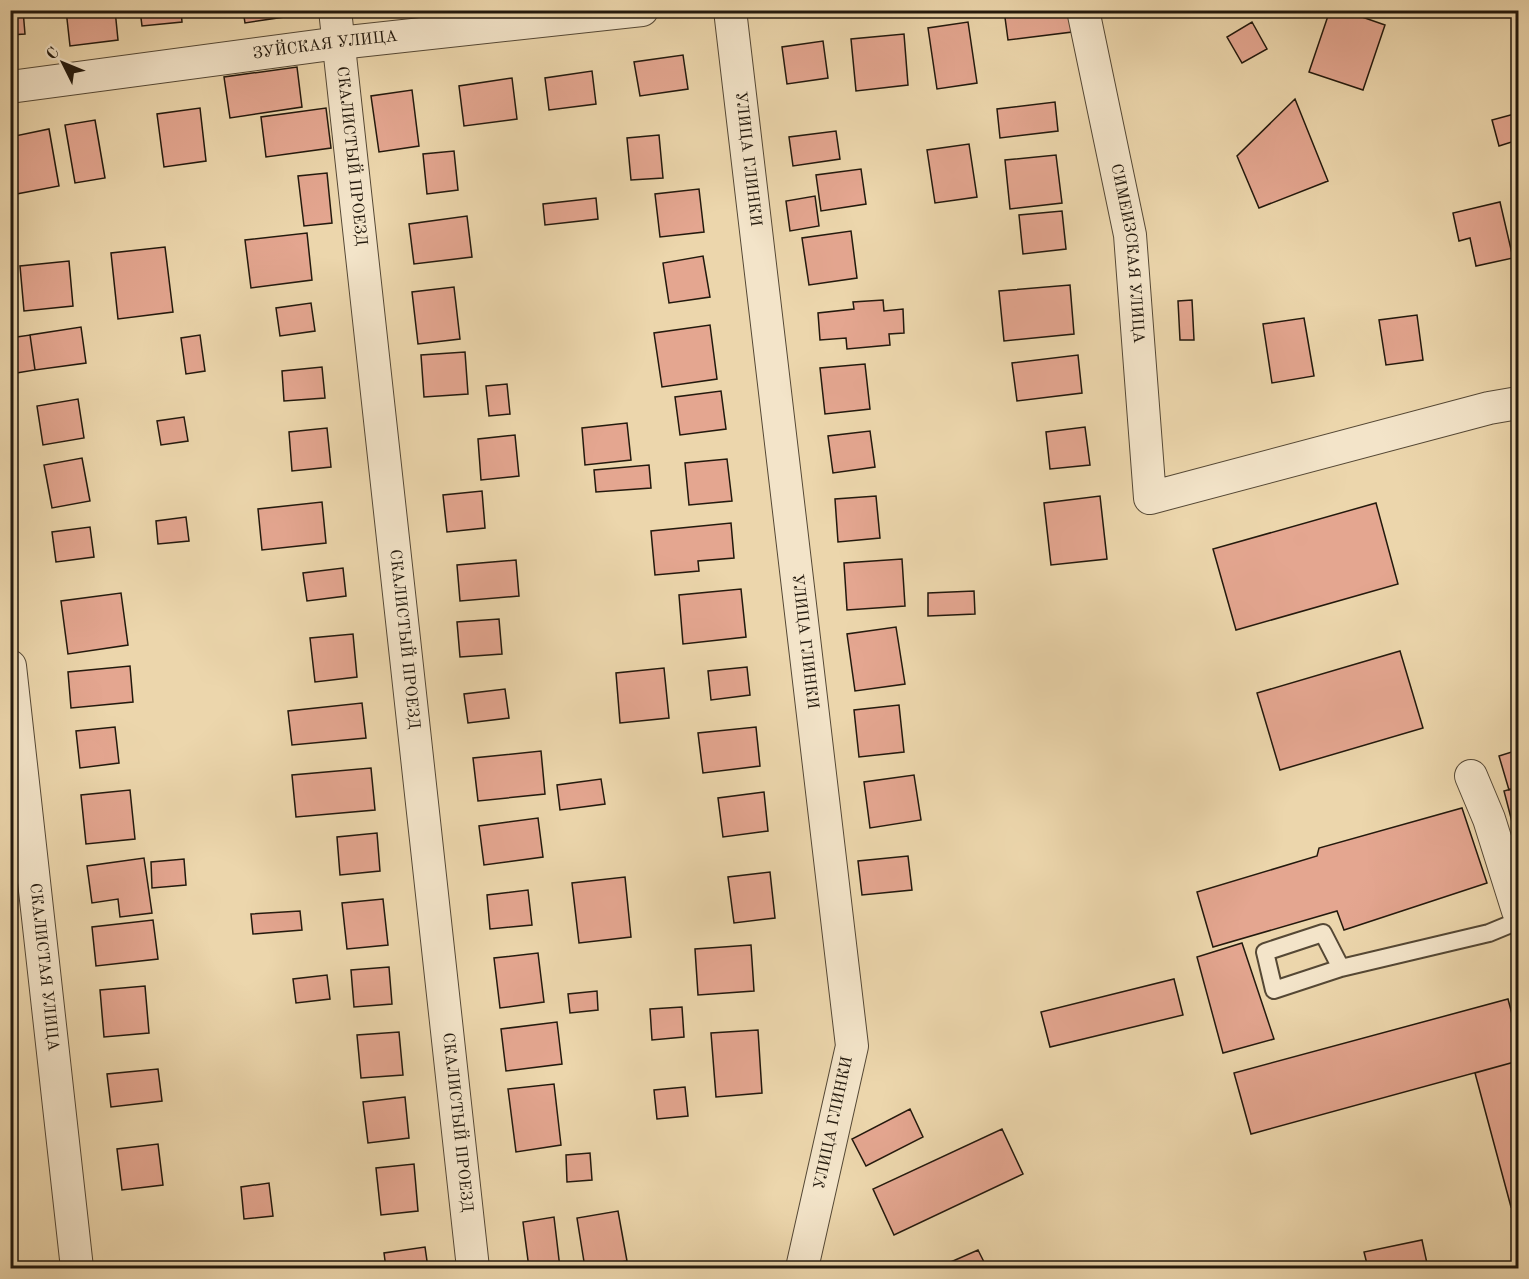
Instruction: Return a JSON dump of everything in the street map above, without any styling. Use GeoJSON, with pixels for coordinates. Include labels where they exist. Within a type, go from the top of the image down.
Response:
{"type":"FeatureCollection","features":[{"type":"Feature","properties":{"kind":"street","name":"СКАЛИСТЫЙ ПРОЕЗД"},"geometry":{"type":"LineString","coordinates":[[335,10],[473,1269]]}},
{"type":"Feature","properties":{"kind":"street","name":"ЗУЙСКАЯ УЛИЦА"},"geometry":{"type":"LineString","coordinates":[[10,87],[339,43],[642,10]]}},
{"type":"Feature","properties":{"kind":"street","name":"УЛИЦА ГЛИНКИ"},"geometry":{"type":"LineString","coordinates":[[730,10],[852,1046],[802,1269]]}},
{"type":"Feature","properties":{"kind":"street","name":"СИМЕИЗСКАЯ УЛИЦА"},"geometry":{"type":"LineString","coordinates":[[1083,10],[1130,235],[1150,498],[1489,408],[1518,403]]}},
{"type":"Feature","properties":{"kind":"street","name":"СКАЛИСТАЯ УЛИЦА"},"geometry":{"type":"LineString","coordinates":[[10,666],[77,1269]]}},
{"type":"Feature","properties":{"kind":"street"},"geometry":{"type":"LineString","coordinates":[[1471,776],[1489,819],[1518,911]]}},
{"type":"Feature","properties":{"kind":"lane"},"geometry":{"type":"LineString","coordinates":[[1341,968],[1323,933],[1265,952],[1274,990],[1341,968],[1489,933],[1518,921]]}},
{"type":"Feature","properties":{"kind":"building"},"geometry":{"type":"Polygon","coordinates":[[[10,10],[23,10],[25,34],[10,35],[10,10]]]}},
{"type":"Feature","properties":{"kind":"building"},"geometry":{"type":"Polygon","coordinates":[[[66,10],[115,10],[118,40],[70,46],[66,10]]]}},
{"type":"Feature","properties":{"kind":"building"},"geometry":{"type":"Polygon","coordinates":[[[140,10],[181,10],[182,22],[142,26],[140,10]]]}},
{"type":"Feature","properties":{"kind":"building"},"geometry":{"type":"Polygon","coordinates":[[[243,10],[283,10],[284,17],[245,23],[243,10]]]}},
{"type":"Feature","properties":{"kind":"building"},"geometry":{"type":"Polygon","coordinates":[[[1004,10],[1069,10],[1072,32],[1008,40],[1004,10]]]}},
{"type":"Feature","properties":{"kind":"building"},"geometry":{"type":"Polygon","coordinates":[[[1330,10],[1342,10],[1385,25],[1363,90],[1309,72],[1330,10]]]}},
{"type":"Feature","properties":{"kind":"building"},"geometry":{"type":"Polygon","coordinates":[[[968,22],[977,83],[937,89],[928,28],[968,22]]]}},
{"type":"Feature","properties":{"kind":"building"},"geometry":{"type":"Polygon","coordinates":[[[1252,22],[1267,49],[1242,63],[1227,37],[1252,22]]]}},
{"type":"Feature","properties":{"kind":"building"},"geometry":{"type":"Polygon","coordinates":[[[904,34],[908,85],[856,91],[851,39],[904,34]]]}},
{"type":"Feature","properties":{"kind":"building"},"geometry":{"type":"Polygon","coordinates":[[[823,41],[828,78],[787,84],[782,47],[823,41]]]}},
{"type":"Feature","properties":{"kind":"building"},"geometry":{"type":"Polygon","coordinates":[[[683,55],[688,89],[640,96],[634,62],[683,55]]]}},
{"type":"Feature","properties":{"kind":"building"},"geometry":{"type":"Polygon","coordinates":[[[297,67],[302,107],[230,118],[224,77],[297,67]]]}},
{"type":"Feature","properties":{"kind":"building"},"geometry":{"type":"Polygon","coordinates":[[[592,71],[596,104],[549,110],[545,78],[592,71]]]}},
{"type":"Feature","properties":{"kind":"building"},"geometry":{"type":"Polygon","coordinates":[[[512,78],[517,119],[464,126],[459,86],[512,78]]]}},
{"type":"Feature","properties":{"kind":"building"},"geometry":{"type":"Polygon","coordinates":[[[412,90],[419,146],[379,152],[371,96],[412,90]]]}},
{"type":"Feature","properties":{"kind":"building"},"geometry":{"type":"Polygon","coordinates":[[[1295,99],[1328,181],[1259,208],[1237,156],[1295,99]]]}},
{"type":"Feature","properties":{"kind":"building"},"geometry":{"type":"Polygon","coordinates":[[[1055,102],[1058,131],[1000,138],[997,109],[1055,102]]]}},
{"type":"Feature","properties":{"kind":"building"},"geometry":{"type":"Polygon","coordinates":[[[200,108],[206,161],[164,167],[157,114],[200,108]]]}},
{"type":"Feature","properties":{"kind":"building"},"geometry":{"type":"Polygon","coordinates":[[[326,108],[331,148],[266,157],[261,117],[326,108]]]}},
{"type":"Feature","properties":{"kind":"building"},"geometry":{"type":"Polygon","coordinates":[[[1518,113],[1518,140],[1499,146],[1492,120],[1518,113]]]}},
{"type":"Feature","properties":{"kind":"building"},"geometry":{"type":"Polygon","coordinates":[[[95,120],[105,178],[75,183],[65,125],[95,120]]]}},
{"type":"Feature","properties":{"kind":"building"},"geometry":{"type":"Polygon","coordinates":[[[49,129],[59,186],[11,195],[10,137],[49,129]]]}},
{"type":"Feature","properties":{"kind":"building"},"geometry":{"type":"Polygon","coordinates":[[[836,131],[840,159],[793,166],[789,137],[836,131]]]}},
{"type":"Feature","properties":{"kind":"building"},"geometry":{"type":"Polygon","coordinates":[[[659,135],[663,178],[631,180],[627,138],[659,135]]]}},
{"type":"Feature","properties":{"kind":"building"},"geometry":{"type":"Polygon","coordinates":[[[969,144],[977,197],[935,203],[927,150],[969,144]]]}},
{"type":"Feature","properties":{"kind":"building"},"geometry":{"type":"Polygon","coordinates":[[[454,151],[458,190],[427,194],[423,154],[454,151]]]}},
{"type":"Feature","properties":{"kind":"building"},"geometry":{"type":"Polygon","coordinates":[[[1056,155],[1062,203],[1010,209],[1005,160],[1056,155]]]}},
{"type":"Feature","properties":{"kind":"building"},"geometry":{"type":"Polygon","coordinates":[[[861,169],[866,204],[821,211],[816,175],[861,169]]]}},
{"type":"Feature","properties":{"kind":"building"},"geometry":{"type":"Polygon","coordinates":[[[327,173],[332,223],[304,226],[298,176],[327,173]]]}},
{"type":"Feature","properties":{"kind":"building"},"geometry":{"type":"Polygon","coordinates":[[[699,189],[704,232],[660,237],[655,194],[699,189]]]}},
{"type":"Feature","properties":{"kind":"building"},"geometry":{"type":"Polygon","coordinates":[[[815,196],[819,226],[790,231],[786,201],[815,196]]]}},
{"type":"Feature","properties":{"kind":"building"},"geometry":{"type":"Polygon","coordinates":[[[596,198],[598,219],[545,225],[543,204],[596,198]]]}},
{"type":"Feature","properties":{"kind":"building"},"geometry":{"type":"Polygon","coordinates":[[[1500,202],[1513,258],[1476,266],[1470,238],[1459,241],[1453,213],[1500,202]]]}},
{"type":"Feature","properties":{"kind":"building"},"geometry":{"type":"Polygon","coordinates":[[[1062,211],[1066,249],[1023,254],[1019,215],[1062,211]]]}},
{"type":"Feature","properties":{"kind":"building"},"geometry":{"type":"Polygon","coordinates":[[[467,216],[472,257],[414,264],[409,224],[467,216]]]}},
{"type":"Feature","properties":{"kind":"building"},"geometry":{"type":"Polygon","coordinates":[[[851,231],[857,278],[809,285],[802,238],[851,231]]]}},
{"type":"Feature","properties":{"kind":"building"},"geometry":{"type":"Polygon","coordinates":[[[307,233],[312,280],[251,288],[245,240],[307,233]]]}},
{"type":"Feature","properties":{"kind":"building"},"geometry":{"type":"Polygon","coordinates":[[[165,247],[173,312],[118,319],[111,253],[165,247]]]}},
{"type":"Feature","properties":{"kind":"building"},"geometry":{"type":"Polygon","coordinates":[[[703,256],[710,297],[669,303],[663,263],[703,256]]]}},
{"type":"Feature","properties":{"kind":"building"},"geometry":{"type":"Polygon","coordinates":[[[69,261],[73,306],[24,311],[20,266],[69,261]]]}},
{"type":"Feature","properties":{"kind":"building"},"geometry":{"type":"Polygon","coordinates":[[[1070,285],[1074,334],[1004,341],[999,291],[1070,285]]]}},
{"type":"Feature","properties":{"kind":"building"},"geometry":{"type":"Polygon","coordinates":[[[454,287],[460,339],[418,344],[412,292],[454,287]]]}},
{"type":"Feature","properties":{"kind":"building"},"geometry":{"type":"Polygon","coordinates":[[[883,300],[884,311],[903,309],[904,333],[889,334],[890,345],[847,349],[846,338],[820,340],[818,313],[854,309],[853,302],[883,300]]]}},
{"type":"Feature","properties":{"kind":"building"},"geometry":{"type":"Polygon","coordinates":[[[1192,300],[1194,340],[1180,340],[1178,301],[1192,300]]]}},
{"type":"Feature","properties":{"kind":"building"},"geometry":{"type":"Polygon","coordinates":[[[311,303],[315,331],[280,336],[276,308],[311,303]]]}},
{"type":"Feature","properties":{"kind":"building"},"geometry":{"type":"Polygon","coordinates":[[[1417,315],[1423,360],[1386,365],[1379,320],[1417,315]]]}},
{"type":"Feature","properties":{"kind":"building"},"geometry":{"type":"Polygon","coordinates":[[[1304,318],[1314,376],[1272,383],[1263,324],[1304,318]]]}},
{"type":"Feature","properties":{"kind":"building"},"geometry":{"type":"Polygon","coordinates":[[[710,325],[717,379],[662,387],[654,333],[710,325]]]}},
{"type":"Feature","properties":{"kind":"building"},"geometry":{"type":"Polygon","coordinates":[[[81,327],[86,363],[35,370],[30,335],[81,327]]]}},
{"type":"Feature","properties":{"kind":"building"},"geometry":{"type":"Polygon","coordinates":[[[30,335],[35,370],[10,374],[10,338],[30,335]]]}},
{"type":"Feature","properties":{"kind":"building"},"geometry":{"type":"Polygon","coordinates":[[[200,335],[205,371],[186,374],[181,338],[200,335]]]}},
{"type":"Feature","properties":{"kind":"building"},"geometry":{"type":"Polygon","coordinates":[[[465,352],[468,394],[424,397],[421,355],[465,352]]]}},
{"type":"Feature","properties":{"kind":"building"},"geometry":{"type":"Polygon","coordinates":[[[1078,355],[1082,393],[1017,401],[1012,363],[1078,355]]]}},
{"type":"Feature","properties":{"kind":"building"},"geometry":{"type":"Polygon","coordinates":[[[865,364],[870,409],[825,414],[820,368],[865,364]]]}},
{"type":"Feature","properties":{"kind":"building"},"geometry":{"type":"Polygon","coordinates":[[[322,367],[325,398],[284,401],[282,371],[322,367]]]}},
{"type":"Feature","properties":{"kind":"building"},"geometry":{"type":"Polygon","coordinates":[[[507,384],[510,414],[489,416],[486,386],[507,384]]]}},
{"type":"Feature","properties":{"kind":"building"},"geometry":{"type":"Polygon","coordinates":[[[721,391],[726,429],[680,435],[675,397],[721,391]]]}},
{"type":"Feature","properties":{"kind":"building"},"geometry":{"type":"Polygon","coordinates":[[[78,399],[84,438],[43,445],[37,406],[78,399]]]}},
{"type":"Feature","properties":{"kind":"building"},"geometry":{"type":"Polygon","coordinates":[[[184,417],[188,441],[161,445],[157,421],[184,417]]]}},
{"type":"Feature","properties":{"kind":"building"},"geometry":{"type":"Polygon","coordinates":[[[627,423],[631,460],[585,465],[582,428],[627,423]]]}},
{"type":"Feature","properties":{"kind":"building"},"geometry":{"type":"Polygon","coordinates":[[[1085,427],[1090,465],[1050,469],[1046,432],[1085,427]]]}},
{"type":"Feature","properties":{"kind":"building"},"geometry":{"type":"Polygon","coordinates":[[[327,428],[331,467],[292,471],[289,432],[327,428]]]}},
{"type":"Feature","properties":{"kind":"building"},"geometry":{"type":"Polygon","coordinates":[[[870,431],[875,467],[833,473],[828,436],[870,431]]]}},
{"type":"Feature","properties":{"kind":"building"},"geometry":{"type":"Polygon","coordinates":[[[515,435],[519,476],[481,480],[478,439],[515,435]]]}},
{"type":"Feature","properties":{"kind":"building"},"geometry":{"type":"Polygon","coordinates":[[[82,458],[90,501],[52,508],[44,465],[82,458]]]}},
{"type":"Feature","properties":{"kind":"building"},"geometry":{"type":"Polygon","coordinates":[[[727,459],[732,501],[689,505],[685,463],[727,459]]]}},
{"type":"Feature","properties":{"kind":"building"},"geometry":{"type":"Polygon","coordinates":[[[649,465],[651,488],[596,492],[594,470],[649,465]]]}},
{"type":"Feature","properties":{"kind":"building"},"geometry":{"type":"Polygon","coordinates":[[[482,491],[485,528],[447,532],[443,495],[482,491]]]}},
{"type":"Feature","properties":{"kind":"building"},"geometry":{"type":"Polygon","coordinates":[[[876,496],[880,538],[838,542],[835,499],[876,496]]]}},
{"type":"Feature","properties":{"kind":"building"},"geometry":{"type":"Polygon","coordinates":[[[1100,496],[1107,559],[1051,565],[1044,503],[1100,496]]]}},
{"type":"Feature","properties":{"kind":"building"},"geometry":{"type":"Polygon","coordinates":[[[322,502],[326,543],[262,550],[258,509],[322,502]]]}},
{"type":"Feature","properties":{"kind":"building"},"geometry":{"type":"Polygon","coordinates":[[[1376,503],[1398,584],[1236,630],[1213,549],[1376,503]]]}},
{"type":"Feature","properties":{"kind":"building"},"geometry":{"type":"Polygon","coordinates":[[[186,517],[189,541],[158,544],[156,521],[186,517]]]}},
{"type":"Feature","properties":{"kind":"building"},"geometry":{"type":"Polygon","coordinates":[[[731,523],[734,558],[698,561],[699,571],[655,575],[651,531],[731,523]]]}},
{"type":"Feature","properties":{"kind":"building"},"geometry":{"type":"Polygon","coordinates":[[[90,527],[94,557],[56,562],[52,532],[90,527]]]}},
{"type":"Feature","properties":{"kind":"building"},"geometry":{"type":"Polygon","coordinates":[[[902,559],[905,606],[847,610],[844,563],[902,559]]]}},
{"type":"Feature","properties":{"kind":"building"},"geometry":{"type":"Polygon","coordinates":[[[516,560],[519,596],[460,601],[457,565],[516,560]]]}},
{"type":"Feature","properties":{"kind":"building"},"geometry":{"type":"Polygon","coordinates":[[[343,568],[346,596],[307,601],[303,573],[343,568]]]}},
{"type":"Feature","properties":{"kind":"building"},"geometry":{"type":"Polygon","coordinates":[[[741,589],[746,637],[683,644],[679,595],[741,589]]]}},
{"type":"Feature","properties":{"kind":"building"},"geometry":{"type":"Polygon","coordinates":[[[974,591],[975,614],[928,616],[928,593],[974,591]]]}},
{"type":"Feature","properties":{"kind":"building"},"geometry":{"type":"Polygon","coordinates":[[[121,593],[128,645],[68,654],[61,601],[121,593]]]}},
{"type":"Feature","properties":{"kind":"building"},"geometry":{"type":"Polygon","coordinates":[[[499,619],[502,654],[460,657],[457,622],[499,619]]]}},
{"type":"Feature","properties":{"kind":"building"},"geometry":{"type":"Polygon","coordinates":[[[896,627],[905,684],[855,691],[847,634],[896,627]]]}},
{"type":"Feature","properties":{"kind":"building"},"geometry":{"type":"Polygon","coordinates":[[[353,634],[357,677],[315,682],[310,638],[353,634]]]}},
{"type":"Feature","properties":{"kind":"building"},"geometry":{"type":"Polygon","coordinates":[[[1400,651],[1423,728],[1280,770],[1257,693],[1400,651]]]}},
{"type":"Feature","properties":{"kind":"building"},"geometry":{"type":"Polygon","coordinates":[[[130,666],[133,702],[71,708],[68,672],[130,666]]]}},
{"type":"Feature","properties":{"kind":"building"},"geometry":{"type":"Polygon","coordinates":[[[747,667],[750,695],[711,700],[708,671],[747,667]]]}},
{"type":"Feature","properties":{"kind":"building"},"geometry":{"type":"Polygon","coordinates":[[[664,668],[669,718],[620,723],[616,673],[664,668]]]}},
{"type":"Feature","properties":{"kind":"building"},"geometry":{"type":"Polygon","coordinates":[[[505,689],[509,718],[468,723],[464,694],[505,689]]]}},
{"type":"Feature","properties":{"kind":"building"},"geometry":{"type":"Polygon","coordinates":[[[362,703],[366,738],[292,745],[288,711],[362,703]]]}},
{"type":"Feature","properties":{"kind":"building"},"geometry":{"type":"Polygon","coordinates":[[[899,705],[904,752],[859,757],[854,710],[899,705]]]}},
{"type":"Feature","properties":{"kind":"building"},"geometry":{"type":"Polygon","coordinates":[[[115,727],[119,763],[80,768],[76,731],[115,727]]]}},
{"type":"Feature","properties":{"kind":"building"},"geometry":{"type":"Polygon","coordinates":[[[756,727],[760,766],[703,773],[698,733],[756,727]]]}},
{"type":"Feature","properties":{"kind":"building"},"geometry":{"type":"Polygon","coordinates":[[[1518,750],[1518,787],[1509,790],[1499,756],[1518,750]]]}},
{"type":"Feature","properties":{"kind":"building"},"geometry":{"type":"Polygon","coordinates":[[[541,751],[545,794],[478,801],[473,758],[541,751]]]}},
{"type":"Feature","properties":{"kind":"building"},"geometry":{"type":"Polygon","coordinates":[[[371,768],[375,810],[296,817],[292,775],[371,768]]]}},
{"type":"Feature","properties":{"kind":"building"},"geometry":{"type":"Polygon","coordinates":[[[914,775],[921,820],[870,828],[864,782],[914,775]]]}},
{"type":"Feature","properties":{"kind":"building"},"geometry":{"type":"Polygon","coordinates":[[[601,779],[605,804],[560,810],[557,785],[601,779]]]}},
{"type":"Feature","properties":{"kind":"building"},"geometry":{"type":"Polygon","coordinates":[[[1518,787],[1518,845],[1504,791],[1518,787]]]}},
{"type":"Feature","properties":{"kind":"building"},"geometry":{"type":"Polygon","coordinates":[[[130,790],[135,839],[86,844],[81,795],[130,790]]]}},
{"type":"Feature","properties":{"kind":"building"},"geometry":{"type":"Polygon","coordinates":[[[764,792],[768,831],[723,837],[718,798],[764,792]]]}},
{"type":"Feature","properties":{"kind":"building"},"geometry":{"type":"Polygon","coordinates":[[[1462,808],[1487,883],[1344,930],[1337,911],[1213,947],[1197,892],[1317,856],[1319,848],[1462,808]]]}},
{"type":"Feature","properties":{"kind":"building"},"geometry":{"type":"Polygon","coordinates":[[[538,818],[543,857],[484,865],[479,826],[538,818]]]}},
{"type":"Feature","properties":{"kind":"building"},"geometry":{"type":"Polygon","coordinates":[[[377,833],[380,871],[340,875],[337,837],[377,833]]]}},
{"type":"Feature","properties":{"kind":"building"},"geometry":{"type":"Polygon","coordinates":[[[908,856],[912,890],[862,895],[858,861],[908,856]]]}},
{"type":"Feature","properties":{"kind":"building"},"geometry":{"type":"Polygon","coordinates":[[[144,858],[152,913],[120,917],[118,899],[92,903],[87,866],[144,858]]]}},
{"type":"Feature","properties":{"kind":"building"},"geometry":{"type":"Polygon","coordinates":[[[184,859],[186,885],[152,888],[151,862],[184,859]]]}},
{"type":"Feature","properties":{"kind":"building"},"geometry":{"type":"Polygon","coordinates":[[[770,872],[775,918],[734,923],[728,877],[770,872]]]}},
{"type":"Feature","properties":{"kind":"building"},"geometry":{"type":"Polygon","coordinates":[[[625,877],[631,937],[579,943],[572,883],[625,877]]]}},
{"type":"Feature","properties":{"kind":"building"},"geometry":{"type":"Polygon","coordinates":[[[528,890],[532,925],[490,929],[487,895],[528,890]]]}},
{"type":"Feature","properties":{"kind":"building"},"geometry":{"type":"Polygon","coordinates":[[[383,899],[388,945],[347,949],[342,903],[383,899]]]}},
{"type":"Feature","properties":{"kind":"building"},"geometry":{"type":"Polygon","coordinates":[[[300,911],[302,930],[253,934],[251,914],[300,911]]]}},
{"type":"Feature","properties":{"kind":"building"},"geometry":{"type":"Polygon","coordinates":[[[153,920],[158,959],[96,966],[92,927],[153,920]]]}},
{"type":"Feature","properties":{"kind":"building"},"geometry":{"type":"Polygon","coordinates":[[[1242,943],[1274,1039],[1223,1053],[1197,957],[1242,943]]]}},
{"type":"Feature","properties":{"kind":"building"},"geometry":{"type":"Polygon","coordinates":[[[751,945],[754,991],[698,995],[695,949],[751,945]]]}},
{"type":"Feature","properties":{"kind":"building"},"geometry":{"type":"Polygon","coordinates":[[[538,953],[544,1002],[500,1008],[494,958],[538,953]]]}},
{"type":"Feature","properties":{"kind":"building"},"geometry":{"type":"Polygon","coordinates":[[[389,967],[392,1004],[354,1007],[351,970],[389,967]]]}},
{"type":"Feature","properties":{"kind":"building"},"geometry":{"type":"Polygon","coordinates":[[[327,975],[330,999],[296,1003],[293,979],[327,975]]]}},
{"type":"Feature","properties":{"kind":"building"},"geometry":{"type":"Polygon","coordinates":[[[1174,979],[1183,1015],[1050,1047],[1041,1012],[1174,979]]]}},
{"type":"Feature","properties":{"kind":"building"},"geometry":{"type":"Polygon","coordinates":[[[145,986],[149,1033],[104,1037],[100,990],[145,986]]]}},
{"type":"Feature","properties":{"kind":"building"},"geometry":{"type":"Polygon","coordinates":[[[597,991],[598,1010],[570,1013],[568,994],[597,991]]]}},
{"type":"Feature","properties":{"kind":"building"},"geometry":{"type":"Polygon","coordinates":[[[1508,999],[1518,1037],[1518,1061],[1251,1134],[1234,1073],[1508,999]]]}},
{"type":"Feature","properties":{"kind":"building"},"geometry":{"type":"Polygon","coordinates":[[[682,1007],[684,1037],[652,1040],[650,1009],[682,1007]]]}},
{"type":"Feature","properties":{"kind":"building"},"geometry":{"type":"Polygon","coordinates":[[[557,1022],[562,1064],[506,1071],[501,1029],[557,1022]]]}},
{"type":"Feature","properties":{"kind":"building"},"geometry":{"type":"Polygon","coordinates":[[[758,1030],[762,1093],[716,1097],[711,1033],[758,1030]]]}},
{"type":"Feature","properties":{"kind":"building"},"geometry":{"type":"Polygon","coordinates":[[[14,1031],[16,1048],[10,1048],[10,1032],[14,1031]]]}},
{"type":"Feature","properties":{"kind":"building"},"geometry":{"type":"Polygon","coordinates":[[[399,1032],[403,1075],[361,1078],[357,1035],[399,1032]]]}},
{"type":"Feature","properties":{"kind":"building"},"geometry":{"type":"Polygon","coordinates":[[[1518,1061],[1518,1205],[1511,1207],[1475,1073],[1518,1061]]]}},
{"type":"Feature","properties":{"kind":"building"},"geometry":{"type":"Polygon","coordinates":[[[158,1069],[162,1101],[111,1107],[107,1074],[158,1069]]]}},
{"type":"Feature","properties":{"kind":"building"},"geometry":{"type":"Polygon","coordinates":[[[554,1084],[561,1145],[516,1152],[508,1089],[554,1084]]]}},
{"type":"Feature","properties":{"kind":"building"},"geometry":{"type":"Polygon","coordinates":[[[685,1087],[688,1116],[657,1119],[654,1090],[685,1087]]]}},
{"type":"Feature","properties":{"kind":"building"},"geometry":{"type":"Polygon","coordinates":[[[405,1097],[409,1138],[368,1143],[363,1102],[405,1097]]]}},
{"type":"Feature","properties":{"kind":"building"},"geometry":{"type":"Polygon","coordinates":[[[910,1109],[923,1137],[866,1166],[852,1139],[910,1109]]]}},
{"type":"Feature","properties":{"kind":"building"},"geometry":{"type":"Polygon","coordinates":[[[1002,1129],[1023,1174],[894,1235],[873,1189],[1002,1129]]]}},
{"type":"Feature","properties":{"kind":"building"},"geometry":{"type":"Polygon","coordinates":[[[158,1144],[163,1185],[122,1190],[117,1149],[158,1144]]]}},
{"type":"Feature","properties":{"kind":"building"},"geometry":{"type":"Polygon","coordinates":[[[10,1148],[15,1180],[10,1181],[10,1148]]]}},
{"type":"Feature","properties":{"kind":"building"},"geometry":{"type":"Polygon","coordinates":[[[590,1153],[592,1180],[567,1182],[566,1155],[590,1153]]]}},
{"type":"Feature","properties":{"kind":"building"},"geometry":{"type":"Polygon","coordinates":[[[414,1164],[418,1211],[381,1215],[376,1168],[414,1164]]]}},
{"type":"Feature","properties":{"kind":"building"},"geometry":{"type":"Polygon","coordinates":[[[269,1183],[273,1216],[244,1219],[241,1187],[269,1183]]]}},
{"type":"Feature","properties":{"kind":"building"},"geometry":{"type":"Polygon","coordinates":[[[618,1211],[627,1261],[585,1268],[577,1218],[618,1211]]]}},
{"type":"Feature","properties":{"kind":"building"},"geometry":{"type":"Polygon","coordinates":[[[554,1217],[560,1268],[529,1268],[523,1222],[554,1217]]]}},
{"type":"Feature","properties":{"kind":"building"},"geometry":{"type":"Polygon","coordinates":[[[1422,1240],[1428,1268],[1368,1268],[1364,1252],[1422,1240]]]}},
{"type":"Feature","properties":{"kind":"building"},"geometry":{"type":"Polygon","coordinates":[[[425,1247],[428,1268],[386,1268],[384,1253],[425,1247]]]}},
{"type":"Feature","properties":{"kind":"building"},"geometry":{"type":"Polygon","coordinates":[[[978,1250],[987,1268],[937,1268],[978,1250]]]}}]}
